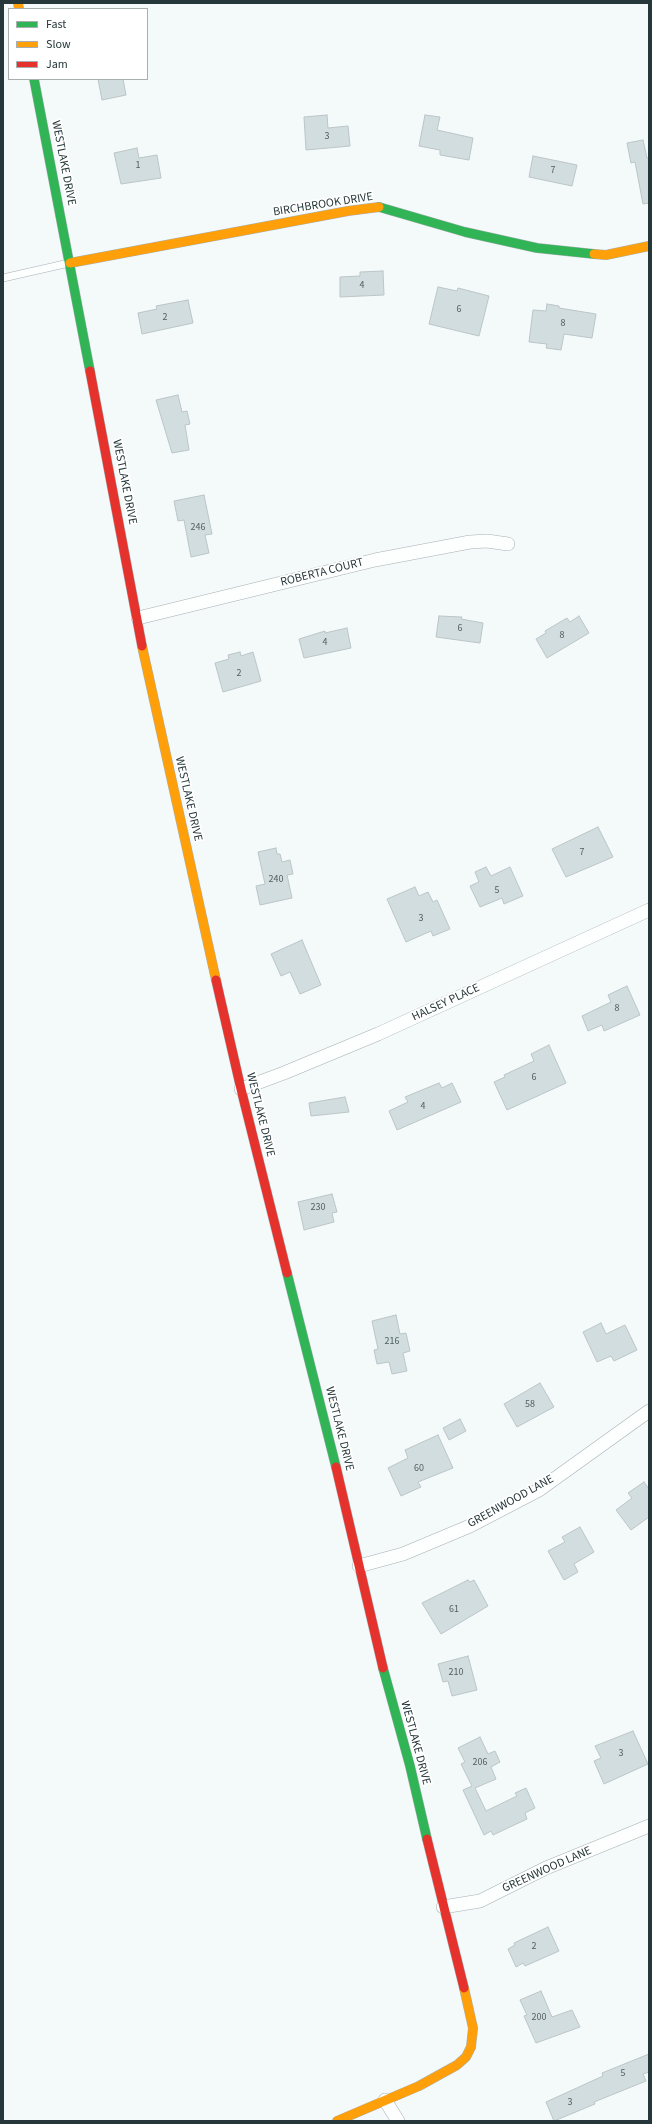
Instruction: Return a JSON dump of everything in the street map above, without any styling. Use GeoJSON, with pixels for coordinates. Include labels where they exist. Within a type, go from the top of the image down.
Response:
{"type":"FeatureCollection","features":[{"type":"Feature","properties":{"kind":"street","name":"WESTLAKE DRIVE"},"geometry":{"type":"LineString","coordinates":[[34,80],[138,618],[147,674],[241,1089],[339,1479],[443,1907],[463,1982],[471,2020],[471,2047],[466,2056],[457,2065],[419,2086],[337,2121]]}},
{"type":"Feature","properties":{"kind":"street","name":"BIRCHBROOK DRIVE"},"geometry":{"type":"LineString","coordinates":[[70,263],[348,211],[380,207],[465,232],[536,248],[606,255],[649,246]]}},
{"type":"Feature","properties":{"kind":"street","name":"ROBERTA COURT"},"geometry":{"type":"LineString","coordinates":[[138,618],[375,560],[470,542],[487,541],[508,544]]}},
{"type":"Feature","properties":{"kind":"street","name":"HALSEY PLACE"},"geometry":{"type":"LineString","coordinates":[[241,1089],[378,1034],[649,910]]}},
{"type":"Feature","properties":{"kind":"street","name":"GREENWOOD LANE"},"geometry":{"type":"LineString","coordinates":[[359,1566],[403,1554],[470,1526],[539,1490],[592,1454],[649,1411]]}},
{"type":"Feature","properties":{"kind":"street","name":"GREENWOOD LANE"},"geometry":{"type":"LineString","coordinates":[[443,1907],[480,1901],[546,1868],[649,1826]]}},
{"type":"Feature","properties":{"kind":"street"},"geometry":{"type":"LineString","coordinates":[[385,2100],[398,2121]]}},
{"type":"Feature","properties":{"kind":"lane"},"geometry":{"type":"LineString","coordinates":[[3,278],[70,263]]}},
{"type":"Feature","properties":{"kind":"building"},"geometry":{"type":"Polygon","coordinates":[[[98,80],[123,80],[126,95],[102,100],[98,80]]]}},
{"type":"Feature","properties":{"kind":"building"},"geometry":{"type":"Polygon","coordinates":[[[327,115],[328,128],[348,126],[350,146],[306,150],[304,117],[327,115]]]}},
{"type":"Feature","properties":{"kind":"building"},"geometry":{"type":"Polygon","coordinates":[[[425,115],[440,117],[437,130],[473,138],[469,160],[440,155],[440,150],[419,146],[425,115]]]}},
{"type":"Feature","properties":{"kind":"building"},"geometry":{"type":"Polygon","coordinates":[[[643,140],[647,158],[649,158],[649,203],[643,204],[635,162],[631,163],[627,143],[643,140]]]}},
{"type":"Feature","properties":{"kind":"building"},"geometry":{"type":"Polygon","coordinates":[[[137,148],[139,158],[157,155],[161,178],[121,184],[114,153],[137,148]]]}},
{"type":"Feature","properties":{"kind":"building"},"geometry":{"type":"Polygon","coordinates":[[[533,156],[577,165],[572,186],[529,177],[533,156]]]}},
{"type":"Feature","properties":{"kind":"building"},"geometry":{"type":"Polygon","coordinates":[[[383,271],[384,295],[340,297],[340,277],[360,276],[360,272],[383,271]]]}},
{"type":"Feature","properties":{"kind":"building"},"geometry":{"type":"Polygon","coordinates":[[[438,287],[457,291],[458,288],[489,296],[479,336],[429,324],[438,287]]]}},
{"type":"Feature","properties":{"kind":"building"},"geometry":{"type":"Polygon","coordinates":[[[188,300],[193,323],[142,334],[138,313],[157,309],[156,306],[188,300]]]}},
{"type":"Feature","properties":{"kind":"building"},"geometry":{"type":"Polygon","coordinates":[[[547,304],[559,306],[559,308],[596,314],[592,338],[564,334],[561,350],[546,348],[547,344],[529,342],[533,310],[546,311],[547,304]]]}},
{"type":"Feature","properties":{"kind":"building"},"geometry":{"type":"Polygon","coordinates":[[[178,395],[182,412],[187,411],[190,424],[185,425],[189,450],[172,453],[156,400],[178,395]]]}},
{"type":"Feature","properties":{"kind":"building"},"geometry":{"type":"Polygon","coordinates":[[[204,495],[212,534],[205,535],[209,553],[191,557],[184,520],[178,521],[174,501],[204,495]]]}},
{"type":"Feature","properties":{"kind":"building"},"geometry":{"type":"Polygon","coordinates":[[[439,616],[462,617],[461,619],[483,623],[480,643],[436,637],[439,616]]]}},
{"type":"Feature","properties":{"kind":"building"},"geometry":{"type":"Polygon","coordinates":[[[579,616],[589,633],[547,658],[536,639],[546,633],[545,631],[567,618],[570,622],[579,616]]]}},
{"type":"Feature","properties":{"kind":"building"},"geometry":{"type":"Polygon","coordinates":[[[347,628],[351,648],[304,658],[299,639],[325,631],[325,633],[347,628]]]}},
{"type":"Feature","properties":{"kind":"building"},"geometry":{"type":"Polygon","coordinates":[[[240,652],[241,656],[253,652],[261,681],[223,692],[215,663],[229,659],[228,655],[240,652]]]}},
{"type":"Feature","properties":{"kind":"building"},"geometry":{"type":"Polygon","coordinates":[[[598,827],[613,857],[566,877],[552,849],[598,827]]]}},
{"type":"Feature","properties":{"kind":"building"},"geometry":{"type":"Polygon","coordinates":[[[276,848],[277,854],[280,854],[282,862],[290,860],[293,874],[287,875],[292,898],[260,905],[256,886],[265,884],[258,852],[276,848]]]}},
{"type":"Feature","properties":{"kind":"building"},"geometry":{"type":"Polygon","coordinates":[[[486,867],[491,876],[510,867],[523,896],[504,904],[502,898],[480,907],[470,886],[479,882],[475,872],[486,867]]]}},
{"type":"Feature","properties":{"kind":"building"},"geometry":{"type":"Polygon","coordinates":[[[415,887],[419,896],[428,892],[433,902],[437,900],[450,929],[433,936],[431,931],[406,942],[387,899],[415,887]]]}},
{"type":"Feature","properties":{"kind":"building"},"geometry":{"type":"Polygon","coordinates":[[[302,940],[321,985],[300,994],[290,972],[281,976],[271,954],[302,940]]]}},
{"type":"Feature","properties":{"kind":"building"},"geometry":{"type":"Polygon","coordinates":[[[627,986],[640,1015],[604,1031],[602,1025],[588,1031],[582,1016],[611,1002],[608,995],[627,986]]]}},
{"type":"Feature","properties":{"kind":"building"},"geometry":{"type":"Polygon","coordinates":[[[549,1045],[566,1083],[507,1110],[494,1082],[505,1077],[504,1075],[534,1061],[531,1054],[549,1045]]]}},
{"type":"Feature","properties":{"kind":"building"},"geometry":{"type":"Polygon","coordinates":[[[439,1083],[442,1088],[452,1083],[461,1102],[397,1130],[389,1111],[408,1102],[405,1097],[439,1083]]]}},
{"type":"Feature","properties":{"kind":"building"},"geometry":{"type":"Polygon","coordinates":[[[345,1097],[349,1112],[311,1116],[309,1103],[345,1097]]]}},
{"type":"Feature","properties":{"kind":"building"},"geometry":{"type":"Polygon","coordinates":[[[332,1194],[337,1212],[332,1213],[334,1222],[304,1230],[298,1202],[332,1194]]]}},
{"type":"Feature","properties":{"kind":"building"},"geometry":{"type":"Polygon","coordinates":[[[396,1315],[400,1334],[406,1333],[410,1351],[403,1353],[407,1371],[392,1374],[389,1362],[377,1364],[374,1350],[378,1349],[372,1321],[396,1315]]]}},
{"type":"Feature","properties":{"kind":"building"},"geometry":{"type":"Polygon","coordinates":[[[601,1323],[606,1334],[625,1325],[637,1350],[614,1361],[611,1356],[597,1362],[583,1332],[601,1323]]]}},
{"type":"Feature","properties":{"kind":"building"},"geometry":{"type":"Polygon","coordinates":[[[540,1383],[554,1407],[517,1427],[504,1404],[540,1383]]]}},
{"type":"Feature","properties":{"kind":"building"},"geometry":{"type":"Polygon","coordinates":[[[460,1419],[466,1431],[449,1440],[443,1428],[460,1419]]]}},
{"type":"Feature","properties":{"kind":"building"},"geometry":{"type":"Polygon","coordinates":[[[438,1435],[453,1468],[418,1482],[421,1487],[401,1496],[388,1468],[408,1458],[405,1450],[438,1435]]]}},
{"type":"Feature","properties":{"kind":"building"},"geometry":{"type":"Polygon","coordinates":[[[644,1482],[649,1489],[649,1517],[631,1530],[616,1510],[632,1498],[628,1493],[644,1482]]]}},
{"type":"Feature","properties":{"kind":"building"},"geometry":{"type":"Polygon","coordinates":[[[580,1527],[594,1552],[574,1564],[578,1572],[564,1580],[548,1551],[565,1542],[562,1537],[580,1527]]]}},
{"type":"Feature","properties":{"kind":"building"},"geometry":{"type":"Polygon","coordinates":[[[468,1580],[470,1582],[474,1580],[488,1606],[441,1634],[422,1603],[468,1580]]]}},
{"type":"Feature","properties":{"kind":"building"},"geometry":{"type":"Polygon","coordinates":[[[468,1656],[477,1690],[452,1696],[448,1681],[443,1682],[438,1664],[468,1656]]]}},
{"type":"Feature","properties":{"kind":"building"},"geometry":{"type":"Polygon","coordinates":[[[633,1731],[648,1764],[604,1784],[594,1761],[601,1758],[595,1746],[633,1731]]]}},
{"type":"Feature","properties":{"kind":"building"},"geometry":{"type":"Polygon","coordinates":[[[480,1737],[488,1754],[495,1751],[500,1762],[491,1767],[496,1779],[475,1788],[486,1811],[517,1796],[515,1793],[526,1788],[535,1808],[525,1813],[527,1819],[493,1835],[491,1831],[484,1835],[463,1790],[472,1786],[461,1764],[465,1762],[458,1748],[480,1737]]]}},
{"type":"Feature","properties":{"kind":"building"},"geometry":{"type":"Polygon","coordinates":[[[548,1927],[559,1951],[525,1966],[523,1963],[516,1967],[508,1949],[515,1945],[514,1943],[548,1927]]]}},
{"type":"Feature","properties":{"kind":"building"},"geometry":{"type":"Polygon","coordinates":[[[541,1991],[552,2017],[572,2010],[580,2027],[536,2043],[524,2016],[527,2015],[520,2000],[541,1991]]]}},
{"type":"Feature","properties":{"kind":"building"},"geometry":{"type":"Polygon","coordinates":[[[649,2054],[649,2072],[643,2074],[646,2081],[594,2102],[595,2104],[554,2121],[546,2102],[603,2076],[602,2073],[649,2054]]]}},
{"type":"Feature","properties":{"kind":"traffic: fast"},"geometry":{"type":"LineString","coordinates":[[34,80],[90,371]]}},
{"type":"Feature","properties":{"kind":"traffic: fast"},"geometry":{"type":"LineString","coordinates":[[379,207],[465,232],[537,248],[594,254]]}},
{"type":"Feature","properties":{"kind":"traffic: fast"},"geometry":{"type":"LineString","coordinates":[[287,1273],[336,1467]]}},
{"type":"Feature","properties":{"kind":"traffic: fast"},"geometry":{"type":"LineString","coordinates":[[383,1668],[410,1766],[427,1839]]}},
{"type":"Feature","properties":{"kind":"traffic: slow"},"geometry":{"type":"LineString","coordinates":[[18,3],[19,8]]}},
{"type":"Feature","properties":{"kind":"traffic: slow"},"geometry":{"type":"LineString","coordinates":[[70,263],[348,211],[379,207]]}},
{"type":"Feature","properties":{"kind":"traffic: slow"},"geometry":{"type":"LineString","coordinates":[[594,254],[606,255],[649,246]]}},
{"type":"Feature","properties":{"kind":"traffic: slow"},"geometry":{"type":"LineString","coordinates":[[142,646],[216,980]]}},
{"type":"Feature","properties":{"kind":"traffic: slow"},"geometry":{"type":"LineString","coordinates":[[337,2121],[419,2086],[457,2065],[466,2057],[471,2047],[473,2028],[464,1988]]}},
{"type":"Feature","properties":{"kind":"traffic: jam"},"geometry":{"type":"LineString","coordinates":[[90,371],[142,646]]}},
{"type":"Feature","properties":{"kind":"traffic: jam"},"geometry":{"type":"LineString","coordinates":[[216,980],[241,1089],[287,1273]]}},
{"type":"Feature","properties":{"kind":"traffic: jam"},"geometry":{"type":"LineString","coordinates":[[336,1467],[383,1668]]}},
{"type":"Feature","properties":{"kind":"traffic: jam"},"geometry":{"type":"LineString","coordinates":[[427,1839],[464,1988]]}}]}
